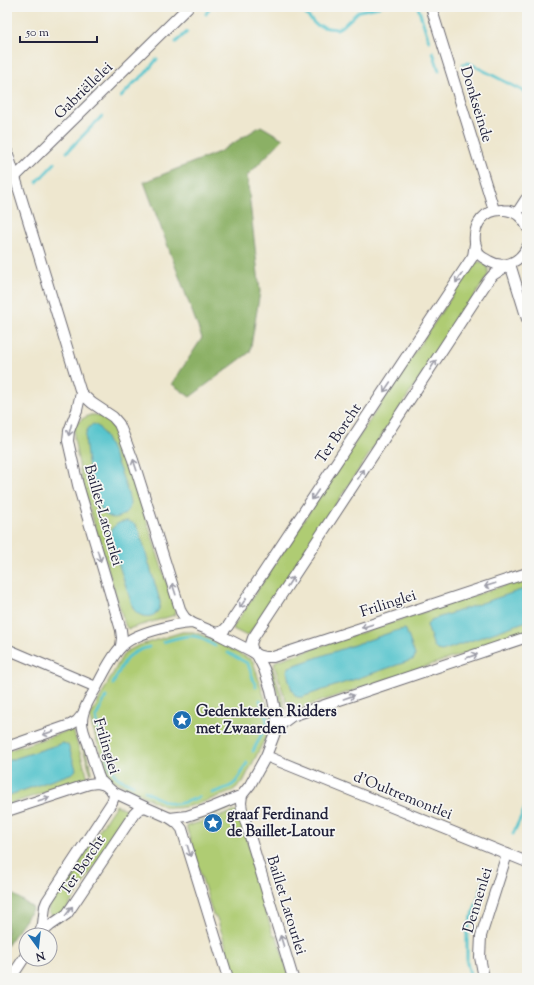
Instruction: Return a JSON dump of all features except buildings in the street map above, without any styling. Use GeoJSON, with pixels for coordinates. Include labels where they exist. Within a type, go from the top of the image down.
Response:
{"type":"FeatureCollection","features":[{"type":"Feature","properties":{"kind":"street","name":"Gabriëllelei"},"geometry":{"type":"LineString","coordinates":[[15,177],[188,7]]}},
{"type":"Feature","properties":{"kind":"street","name":"Donkseinde"},"geometry":{"type":"LineString","coordinates":[[431,7],[494,210]]}},
{"type":"Feature","properties":{"kind":"street"},"geometry":{"type":"LineString","coordinates":[[7,151],[81,392],[92,403],[113,417],[119,424],[133,460],[181,612],[185,618],[192,623]]}},
{"type":"Feature","properties":{"kind":"street"},"geometry":{"type":"LineString","coordinates":[[516,213],[526,199]]}},
{"type":"Feature","properties":{"kind":"street"},"geometry":{"type":"LineString","coordinates":[[510,264],[502,265],[492,263],[479,254],[475,244],[476,228],[480,220],[494,210],[510,210],[516,213],[527,227]]}},
{"type":"Feature","properties":{"kind":"street","name":"Ter Borcht"},"geometry":{"type":"LineString","coordinates":[[216,632],[223,630],[233,620],[470,262],[473,256],[475,244]]}},
{"type":"Feature","properties":{"kind":"street"},"geometry":{"type":"LineString","coordinates":[[170,818],[187,816],[242,795],[250,785],[266,756],[276,730],[277,720],[271,690],[264,669],[251,644],[253,638],[483,289],[493,275],[515,262],[524,253],[527,247]]}},
{"type":"Feature","properties":{"kind":"street"},"geometry":{"type":"LineString","coordinates":[[510,264],[527,320]]}},
{"type":"Feature","properties":{"kind":"street","name":"Baillet-Latourlei"},"geometry":{"type":"LineString","coordinates":[[81,392],[77,410],[69,431],[68,441],[78,485],[121,630],[121,646]]}},
{"type":"Feature","properties":{"kind":"street","name":"Frilinglei"},"geometry":{"type":"LineString","coordinates":[[7,746],[70,725],[77,721],[82,715],[96,687],[121,646],[129,640],[154,630],[178,624],[192,623],[216,632],[255,654],[265,658],[273,657],[527,573]]}},
{"type":"Feature","properties":{"kind":"street"},"geometry":{"type":"LineString","coordinates":[[276,730],[292,716],[527,637]]}},
{"type":"Feature","properties":{"kind":"street"},"geometry":{"type":"LineString","coordinates":[[7,649],[96,687]]}},
{"type":"Feature","properties":{"kind":"street","name":"Frilinglei"},"geometry":{"type":"LineString","coordinates":[[82,715],[82,724],[85,734],[100,780],[104,785],[113,792],[170,818]]}},
{"type":"Feature","properties":{"kind":"street","name":"d'Oultremontlei"},"geometry":{"type":"LineString","coordinates":[[266,756],[393,806],[527,862]]}},
{"type":"Feature","properties":{"kind":"street","name":"Frilinglei"},"geometry":{"type":"LineString","coordinates":[[7,811],[89,784],[97,783],[104,785]]}},
{"type":"Feature","properties":{"kind":"street","name":"Ter Borcht"},"geometry":{"type":"LineString","coordinates":[[42,927],[45,906],[112,802],[114,797],[113,792]]}},
{"type":"Feature","properties":{"kind":"street","name":"Baillet Latourlei"},"geometry":{"type":"LineString","coordinates":[[242,795],[242,810],[293,978]]}},
{"type":"Feature","properties":{"kind":"street","name":"Ter Borcht"},"geometry":{"type":"LineString","coordinates":[[49,927],[67,914],[134,814],[139,809],[145,807]]}},
{"type":"Feature","properties":{"kind":"street"},"geometry":{"type":"LineString","coordinates":[[170,818],[182,829],[228,978]]}},
{"type":"Feature","properties":{"kind":"street","name":"Dennenlei"},"geometry":{"type":"LineString","coordinates":[[484,978],[480,957],[481,936],[507,854]]}},
{"type":"Feature","properties":{"kind":"street"},"geometry":{"type":"LineString","coordinates":[[10,978],[18,966]]}},
{"type":"Feature","properties":{"kind":"green space"},"geometry":{"type":"Polygon","coordinates":[[[261,126],[283,139],[247,176],[260,292],[250,352],[190,397],[172,384],[202,338],[144,182],[219,152],[261,126]]]}},
{"type":"Feature","properties":{"kind":"green space"},"geometry":{"type":"Polygon","coordinates":[[[477,262],[485,264],[488,268],[487,277],[248,636],[233,629],[474,263],[477,262]]]}},
{"type":"Feature","properties":{"kind":"green space"},"geometry":{"type":"Polygon","coordinates":[[[90,415],[103,417],[113,426],[128,462],[176,612],[175,615],[128,629],[125,625],[83,487],[74,438],[75,426],[82,419],[90,415]]]}},
{"type":"Feature","properties":{"kind":"green space"},"geometry":{"type":"Polygon","coordinates":[[[527,578],[527,633],[291,711],[289,710],[274,664],[276,661],[527,578]]]}},
{"type":"Feature","properties":{"kind":"green space"},"geometry":{"type":"Polygon","coordinates":[[[182,632],[193,632],[205,636],[253,661],[272,721],[271,727],[243,782],[231,792],[207,801],[179,808],[172,808],[161,805],[109,777],[90,717],[124,653],[137,646],[182,632]]]}},
{"type":"Feature","properties":{"kind":"green space"},"geometry":{"type":"Polygon","coordinates":[[[272,666],[286,710],[282,707],[271,671],[272,666]]]}},
{"type":"Feature","properties":{"kind":"green space"},"geometry":{"type":"Polygon","coordinates":[[[73,730],[88,778],[7,805],[7,751],[73,730]]]}},
{"type":"Feature","properties":{"kind":"green space"},"geometry":{"type":"Polygon","coordinates":[[[77,731],[80,735],[92,771],[91,774],[77,731]]]}},
{"type":"Feature","properties":{"kind":"green space"},"geometry":{"type":"Polygon","coordinates":[[[116,805],[130,811],[64,913],[56,916],[51,915],[48,907],[116,805]]]}},
{"type":"Feature","properties":{"kind":"green space"},"geometry":{"type":"Polygon","coordinates":[[[233,808],[189,822],[193,819],[233,808]]]}},
{"type":"Feature","properties":{"kind":"green space"},"geometry":{"type":"Polygon","coordinates":[[[238,811],[265,898],[263,902],[273,935],[277,937],[290,978],[233,978],[225,954],[227,949],[217,918],[213,915],[187,826],[238,811]]]}},
{"type":"Feature","properties":{"kind":"green space"},"geometry":{"type":"Polygon","coordinates":[[[7,890],[33,908],[20,927],[18,927],[18,930],[7,946],[7,890]]]}},
{"type":"Feature","properties":{"kind":"water"},"geometry":{"type":"Polygon","coordinates":[[[93,424],[97,426],[104,434],[127,490],[130,508],[125,514],[115,518],[104,513],[101,507],[97,498],[88,462],[86,451],[86,434],[89,427],[93,424]]]}},
{"type":"Feature","properties":{"kind":"water"},"geometry":{"type":"Polygon","coordinates":[[[128,521],[135,524],[139,530],[160,601],[158,611],[150,616],[141,615],[133,608],[110,538],[111,531],[115,525],[128,521]]]}},
{"type":"Feature","properties":{"kind":"water"},"geometry":{"type":"Polygon","coordinates":[[[527,588],[527,621],[442,651],[437,650],[434,647],[427,625],[431,620],[527,588]]]}},
{"type":"Feature","properties":{"kind":"water"},"geometry":{"type":"Polygon","coordinates":[[[405,629],[415,655],[414,659],[302,697],[297,697],[294,694],[287,671],[289,667],[395,631],[405,629]]]}},
{"type":"Feature","properties":{"kind":"water"},"geometry":{"type":"Polygon","coordinates":[[[63,743],[68,745],[76,769],[73,773],[7,796],[7,761],[63,743]]]}},
{"type":"Feature","properties":{"kind":"waterway"},"geometry":{"type":"LineString","coordinates":[[206,14],[210,7]]}},
{"type":"Feature","properties":{"kind":"waterway"},"geometry":{"type":"LineString","coordinates":[[299,7],[316,25],[337,29],[343,26],[359,11],[379,7]]}},
{"type":"Feature","properties":{"kind":"waterway"},"geometry":{"type":"LineString","coordinates":[[418,7],[429,41]]}},
{"type":"Feature","properties":{"kind":"waterway"},"geometry":{"type":"LineString","coordinates":[[176,42],[187,32]]}},
{"type":"Feature","properties":{"kind":"waterway"},"geometry":{"type":"LineString","coordinates":[[433,52],[439,71]]}},
{"type":"Feature","properties":{"kind":"waterway"},"geometry":{"type":"LineString","coordinates":[[121,97],[145,74],[157,59]]}},
{"type":"Feature","properties":{"kind":"waterway"},"geometry":{"type":"LineString","coordinates":[[463,64],[469,63],[527,93]]}},
{"type":"Feature","properties":{"kind":"waterway"},"geometry":{"type":"LineString","coordinates":[[67,152],[102,116]]}},
{"type":"Feature","properties":{"kind":"waterway"},"geometry":{"type":"LineString","coordinates":[[37,182],[55,163]]}},
{"type":"Feature","properties":{"kind":"waterway"},"geometry":{"type":"LineString","coordinates":[[163,642],[180,637],[194,636],[215,646]]}},
{"type":"Feature","properties":{"kind":"waterway"},"geometry":{"type":"LineString","coordinates":[[113,684],[125,660],[134,653],[149,647]]}},
{"type":"Feature","properties":{"kind":"waterway"},"geometry":{"type":"LineString","coordinates":[[228,653],[248,664],[256,687]]}},
{"type":"Feature","properties":{"kind":"waterway"},"geometry":{"type":"LineString","coordinates":[[101,739],[96,717],[106,697]]}},
{"type":"Feature","properties":{"kind":"waterway"},"geometry":{"type":"LineString","coordinates":[[253,751],[267,724],[260,700]]}},
{"type":"Feature","properties":{"kind":"waterway"},"geometry":{"type":"LineString","coordinates":[[106,752],[114,774],[120,779],[133,785]]}},
{"type":"Feature","properties":{"kind":"waterway"},"geometry":{"type":"LineString","coordinates":[[212,793],[234,784],[247,763]]}},
{"type":"Feature","properties":{"kind":"waterway"},"geometry":{"type":"LineString","coordinates":[[145,791],[163,801],[174,804],[183,803],[199,797]]}},
{"type":"Feature","properties":{"kind":"waterway"},"geometry":{"type":"LineString","coordinates":[[513,834],[527,804]]}},
{"type":"Feature","properties":{"kind":"waterway"},"geometry":{"type":"LineString","coordinates":[[471,978],[467,963],[467,931],[487,873]]}},
{"type":"Feature","properties":{"kind":"place","name":"Gedenkteken Ridders met Zwaarden"},"geometry":{"type":"Point","coordinates":[182,720]}},
{"type":"Feature","properties":{"kind":"place","name":"graaf Ferdinand de Baillet-Latour"},"geometry":{"type":"Point","coordinates":[213,823]}}]}
